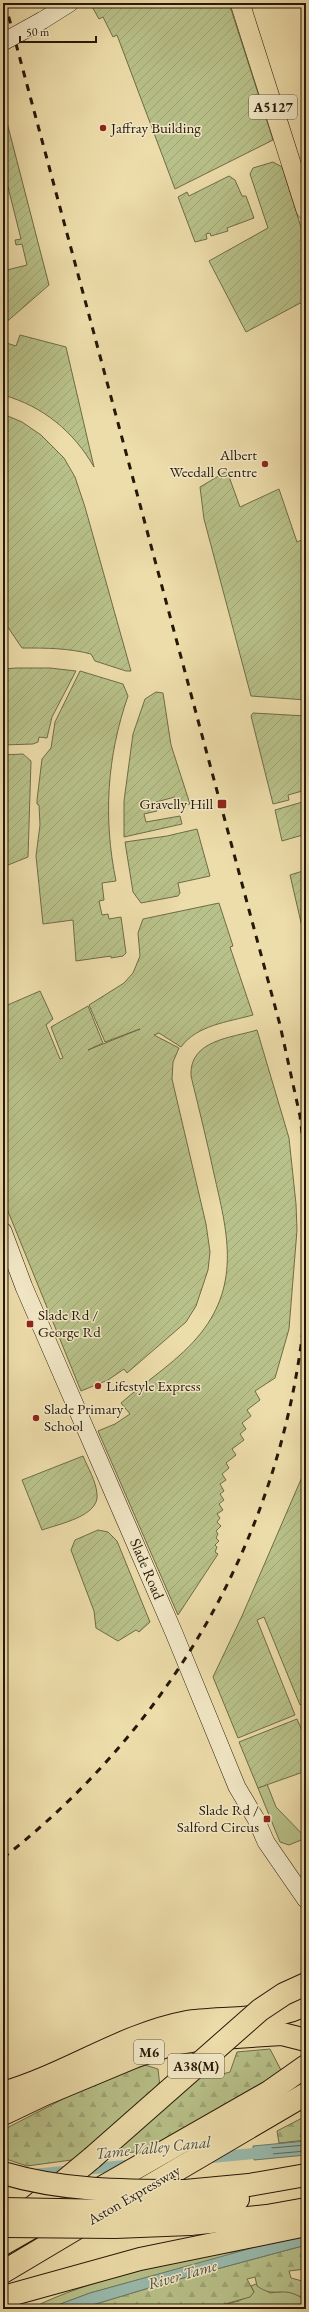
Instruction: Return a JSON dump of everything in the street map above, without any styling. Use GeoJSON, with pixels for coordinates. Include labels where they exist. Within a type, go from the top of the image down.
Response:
{"type":"FeatureCollection","features":[{"type":"Feature","properties":{"kind":"highway","name":"A38(M)"},"geometry":{"type":"LineString","coordinates":[[3,2232],[92,2158],[260,2010],[284,1994],[306,1984]]}},
{"type":"Feature","properties":{"kind":"highway","name":"M6"},"geometry":{"type":"LineString","coordinates":[[3,2093],[114,2048],[182,2023],[291,2012],[306,2003]]}},
{"type":"Feature","properties":{"kind":"highway","name":"M6"},"geometry":{"type":"LineString","coordinates":[[3,2114],[45,2094],[136,2056],[173,2044],[205,2039],[282,2034],[306,2040]]}},
{"type":"Feature","properties":{"kind":"highway","name":"Aston Expressway"},"geometry":{"type":"LineString","coordinates":[[3,2244],[269,2092],[306,2066]]}},
{"type":"Feature","properties":{"kind":"highway","name":"M6"},"geometry":{"type":"LineString","coordinates":[[3,2088],[51,2073]]}},
{"type":"Feature","properties":{"kind":"highway","name":"Aston Expressway"},"geometry":{"type":"LineString","coordinates":[[3,2272],[163,2180],[306,2094]]}},
{"type":"Feature","properties":{"kind":"highway"},"geometry":{"type":"LineString","coordinates":[[163,2180],[201,2166],[306,2109]]}},
{"type":"Feature","properties":{"kind":"highway"},"geometry":{"type":"LineString","coordinates":[[3,2173],[44,2183],[84,2189],[132,2191],[192,2190],[249,2185],[306,2175]]}},
{"type":"Feature","properties":{"kind":"highway"},"geometry":{"type":"LineString","coordinates":[[3,2209],[107,2212],[188,2207],[306,2186]]}},
{"type":"Feature","properties":{"kind":"highway"},"geometry":{"type":"LineString","coordinates":[[3,2226],[115,2227],[190,2224],[306,2209]]}},
{"type":"Feature","properties":{"kind":"highway"},"geometry":{"type":"LineString","coordinates":[[3,2297],[140,2259],[306,2225]]}},
{"type":"Feature","properties":{"kind":"highway"},"geometry":{"type":"LineString","coordinates":[[3,2309],[61,2282]]}},
{"type":"Feature","properties":{"kind":"main road","name":"A5127"},"geometry":{"type":"LineString","coordinates":[[240,3],[306,210]]}},
{"type":"Feature","properties":{"kind":"street"},"geometry":{"type":"LineString","coordinates":[[3,42],[70,3]]}},
{"type":"Feature","properties":{"kind":"street","name":"Slade Road"},"geometry":{"type":"LineString","coordinates":[[3,1231],[24,1287],[174,1632],[237,1787],[256,1819],[266,1842],[306,1900]]}},
{"type":"Feature","properties":{"kind":"green space"},"geometry":{"type":"Polygon","coordinates":[[[90,3],[229,3],[273,140],[175,189],[117,35],[113,37],[103,17],[99,19],[90,3]]]}},
{"type":"Feature","properties":{"kind":"green space"},"geometry":{"type":"Polygon","coordinates":[[[3,107],[49,285],[3,325],[3,289],[5,288],[3,271],[27,265],[22,244],[16,245],[15,240],[21,239],[3,167],[3,107]]]}},
{"type":"Feature","properties":{"kind":"green space"},"geometry":{"type":"Polygon","coordinates":[[[273,162],[282,167],[306,243],[306,300],[246,332],[209,261],[268,228],[250,174],[253,168],[273,162]]]}},
{"type":"Feature","properties":{"kind":"green space"},"geometry":{"type":"Polygon","coordinates":[[[229,176],[235,180],[242,196],[246,196],[254,218],[227,228],[228,231],[211,236],[210,233],[206,234],[207,239],[195,242],[178,197],[187,192],[189,196],[229,176]]]}},
{"type":"Feature","properties":{"kind":"green space"},"geometry":{"type":"Polygon","coordinates":[[[20,335],[66,347],[94,467],[77,443],[56,422],[31,406],[3,395],[3,342],[16,346],[20,335]]]}},
{"type":"Feature","properties":{"kind":"green space"},"geometry":{"type":"Polygon","coordinates":[[[3,414],[22,422],[41,435],[64,458],[75,477],[85,507],[131,671],[126,671],[95,661],[91,654],[82,652],[57,649],[22,648],[3,620],[3,414]]]}},
{"type":"Feature","properties":{"kind":"green space"},"geometry":{"type":"Polygon","coordinates":[[[227,471],[240,507],[279,489],[297,542],[306,538],[306,700],[251,696],[204,519],[200,487],[227,471]]]}},
{"type":"Feature","properties":{"kind":"green space"},"geometry":{"type":"Polygon","coordinates":[[[50,668],[76,671],[52,717],[47,738],[39,737],[38,742],[33,744],[3,745],[3,669],[50,668]]]}},
{"type":"Feature","properties":{"kind":"green space"},"geometry":{"type":"Polygon","coordinates":[[[80,671],[123,684],[128,696],[115,741],[109,787],[109,834],[116,881],[102,883],[104,900],[99,901],[102,915],[108,914],[109,919],[121,917],[126,953],[123,956],[111,958],[111,956],[76,961],[73,920],[43,924],[36,856],[40,825],[39,805],[37,804],[37,800],[42,759],[51,748],[55,722],[80,671]]]}},
{"type":"Feature","properties":{"kind":"green space"},"geometry":{"type":"Polygon","coordinates":[[[156,692],[163,693],[171,745],[190,804],[178,806],[175,797],[156,802],[157,811],[144,814],[146,822],[180,816],[182,824],[124,837],[124,801],[133,734],[145,699],[156,692]]]}},
{"type":"Feature","properties":{"kind":"green space"},"geometry":{"type":"Polygon","coordinates":[[[253,713],[306,716],[306,790],[288,795],[289,800],[273,804],[251,716],[253,713]]]}},
{"type":"Feature","properties":{"kind":"green space"},"geometry":{"type":"Polygon","coordinates":[[[23,754],[31,761],[28,857],[3,867],[3,755],[23,754]]]}},
{"type":"Feature","properties":{"kind":"green space"},"geometry":{"type":"Polygon","coordinates":[[[306,801],[306,834],[282,841],[275,810],[306,801]]]}},
{"type":"Feature","properties":{"kind":"green space"},"geometry":{"type":"Polygon","coordinates":[[[197,829],[210,876],[178,883],[180,893],[178,896],[141,903],[133,892],[125,842],[167,836],[197,829]]]}},
{"type":"Feature","properties":{"kind":"green space"},"geometry":{"type":"Polygon","coordinates":[[[306,870],[306,944],[290,875],[306,870]]]}},
{"type":"Feature","properties":{"kind":"green space"},"geometry":{"type":"Polygon","coordinates":[[[219,903],[233,946],[230,947],[253,1015],[223,1022],[204,1029],[195,1034],[181,1047],[159,1033],[154,1035],[179,1048],[173,1062],[172,1079],[206,1224],[210,1252],[208,1270],[196,1306],[186,1322],[127,1373],[124,1369],[108,1380],[81,1391],[3,1199],[3,1007],[40,991],[53,1019],[46,1025],[60,1059],[63,1058],[51,1027],[88,1006],[103,1043],[88,1050],[140,1029],[105,1042],[89,1005],[124,983],[133,973],[140,956],[138,933],[143,919],[219,903]]]}},
{"type":"Feature","properties":{"kind":"green space"},"geometry":{"type":"Polygon","coordinates":[[[257,1030],[289,1138],[296,1204],[297,1230],[289,1329],[275,1378],[255,1391],[260,1400],[247,1410],[251,1416],[242,1423],[246,1429],[240,1434],[244,1440],[232,1449],[236,1455],[226,1463],[229,1468],[222,1474],[226,1480],[220,1484],[224,1491],[220,1494],[224,1500],[219,1504],[223,1510],[217,1514],[220,1518],[217,1522],[221,1526],[216,1531],[218,1534],[216,1538],[219,1541],[215,1545],[217,1547],[215,1552],[218,1554],[178,1615],[98,1431],[115,1424],[130,1414],[121,1403],[193,1343],[214,1314],[222,1295],[226,1275],[226,1236],[219,1195],[191,1076],[192,1064],[197,1055],[204,1048],[214,1042],[257,1030]]]}},
{"type":"Feature","properties":{"kind":"green space"},"geometry":{"type":"Polygon","coordinates":[[[83,1456],[95,1484],[97,1494],[96,1502],[92,1508],[77,1518],[42,1530],[22,1480],[83,1456]]]}},
{"type":"Feature","properties":{"kind":"green space"},"geometry":{"type":"Polygon","coordinates":[[[306,1462],[306,1580],[304,1588],[306,1593],[306,1702],[300,1705],[264,1617],[257,1620],[295,1715],[238,1738],[213,1677],[242,1616],[302,1477],[306,1462]]]}},
{"type":"Feature","properties":{"kind":"green space"},"geometry":{"type":"Polygon","coordinates":[[[98,1530],[108,1532],[117,1541],[150,1622],[139,1632],[136,1630],[118,1641],[96,1628],[94,1611],[71,1550],[75,1540],[98,1530]]]}},
{"type":"Feature","properties":{"kind":"green space"},"geometry":{"type":"Polygon","coordinates":[[[297,1719],[306,1740],[306,1771],[258,1788],[239,1742],[297,1719]]]}},
{"type":"Feature","properties":{"kind":"green space"},"geometry":{"type":"Polygon","coordinates":[[[267,1784],[276,1807],[306,1838],[289,1845],[280,1842],[258,1788],[267,1784]]]}},
{"type":"Feature","properties":{"kind":"green space"},"geometry":{"type":"Polygon","coordinates":[[[270,2049],[283,2074],[148,2150],[105,2156],[201,2073],[219,2075],[230,2072],[237,2052],[270,2049]]]}},
{"type":"Feature","properties":{"kind":"green space"},"geometry":{"type":"Polygon","coordinates":[[[145,2065],[158,2069],[160,2087],[79,2159],[27,2166],[3,2158],[3,2130],[65,2098],[145,2065]]]}},
{"type":"Feature","properties":{"kind":"green space"},"geometry":{"type":"Polygon","coordinates":[[[306,2116],[306,2140],[279,2143],[277,2131],[306,2116]]]}},
{"type":"Feature","properties":{"kind":"green space"},"geometry":{"type":"Polygon","coordinates":[[[306,2245],[306,2269],[289,2271],[291,2278],[306,2282],[306,2301],[291,2293],[269,2292],[264,2290],[257,2286],[255,2277],[247,2279],[254,2292],[250,2297],[207,2309],[79,2309],[172,2281],[306,2245]]]}},
{"type":"Feature","properties":{"kind":"green space"},"geometry":{"type":"Polygon","coordinates":[[[249,2250],[90,2293],[47,2309],[30,2309],[80,2288],[137,2271],[195,2258],[249,2250]]]}},
{"type":"Feature","properties":{"kind":"green space"},"geometry":{"type":"Polygon","coordinates":[[[256,2284],[270,2293],[285,2291],[297,2294],[306,2301],[306,2309],[207,2309],[239,2301],[254,2292],[251,2286],[256,2284]]]}},
{"type":"Feature","properties":{"kind":"water"},"geometry":{"type":"Polygon","coordinates":[[[306,2141],[306,2155],[254,2160],[253,2146],[306,2141]]]}},
{"type":"Feature","properties":{"kind":"water","name":"River Tame"},"geometry":{"type":"Polygon","coordinates":[[[306,2233],[306,2245],[172,2281],[79,2309],[47,2309],[90,2293],[306,2233]]]}},
{"type":"Feature","properties":{"kind":"waterway","name":"Tame Valley Canal"},"geometry":{"type":"LineString","coordinates":[[207,2158],[268,2152]]}},
{"type":"Feature","properties":{"kind":"waterway","name":"Tame Valley Canal"},"geometry":{"type":"LineString","coordinates":[[38,2174],[130,2165]]}},
{"type":"Feature","properties":{"kind":"railway"},"geometry":{"type":"LineString","coordinates":[[5,3],[280,1025],[300,1116],[306,1167]]}},
{"type":"Feature","properties":{"kind":"railway"},"geometry":{"type":"LineString","coordinates":[[3,1858],[66,1804],[122,1744],[171,1680],[213,1611],[248,1538],[276,1462],[295,1382],[306,1300]]}},
{"type":"Feature","properties":{"kind":"place","name":"Jaffray Building"},"geometry":{"type":"Point","coordinates":[103,128]}},
{"type":"Feature","properties":{"kind":"place","name":"Albert Weedall Centre"},"geometry":{"type":"Point","coordinates":[265,464]}},
{"type":"Feature","properties":{"kind":"place","name":"Gravelly Hill"},"geometry":{"type":"Point","coordinates":[222,804]}},
{"type":"Feature","properties":{"kind":"place","name":"Slade Rd / George Rd"},"geometry":{"type":"Point","coordinates":[30,1324]}},
{"type":"Feature","properties":{"kind":"place","name":"Lifestyle Express"},"geometry":{"type":"Point","coordinates":[98,1386]}},
{"type":"Feature","properties":{"kind":"place","name":"Slade Primary School"},"geometry":{"type":"Point","coordinates":[36,1418]}},
{"type":"Feature","properties":{"kind":"place","name":"Slade Rd / Salford Circus"},"geometry":{"type":"Point","coordinates":[267,1819]}}]}
